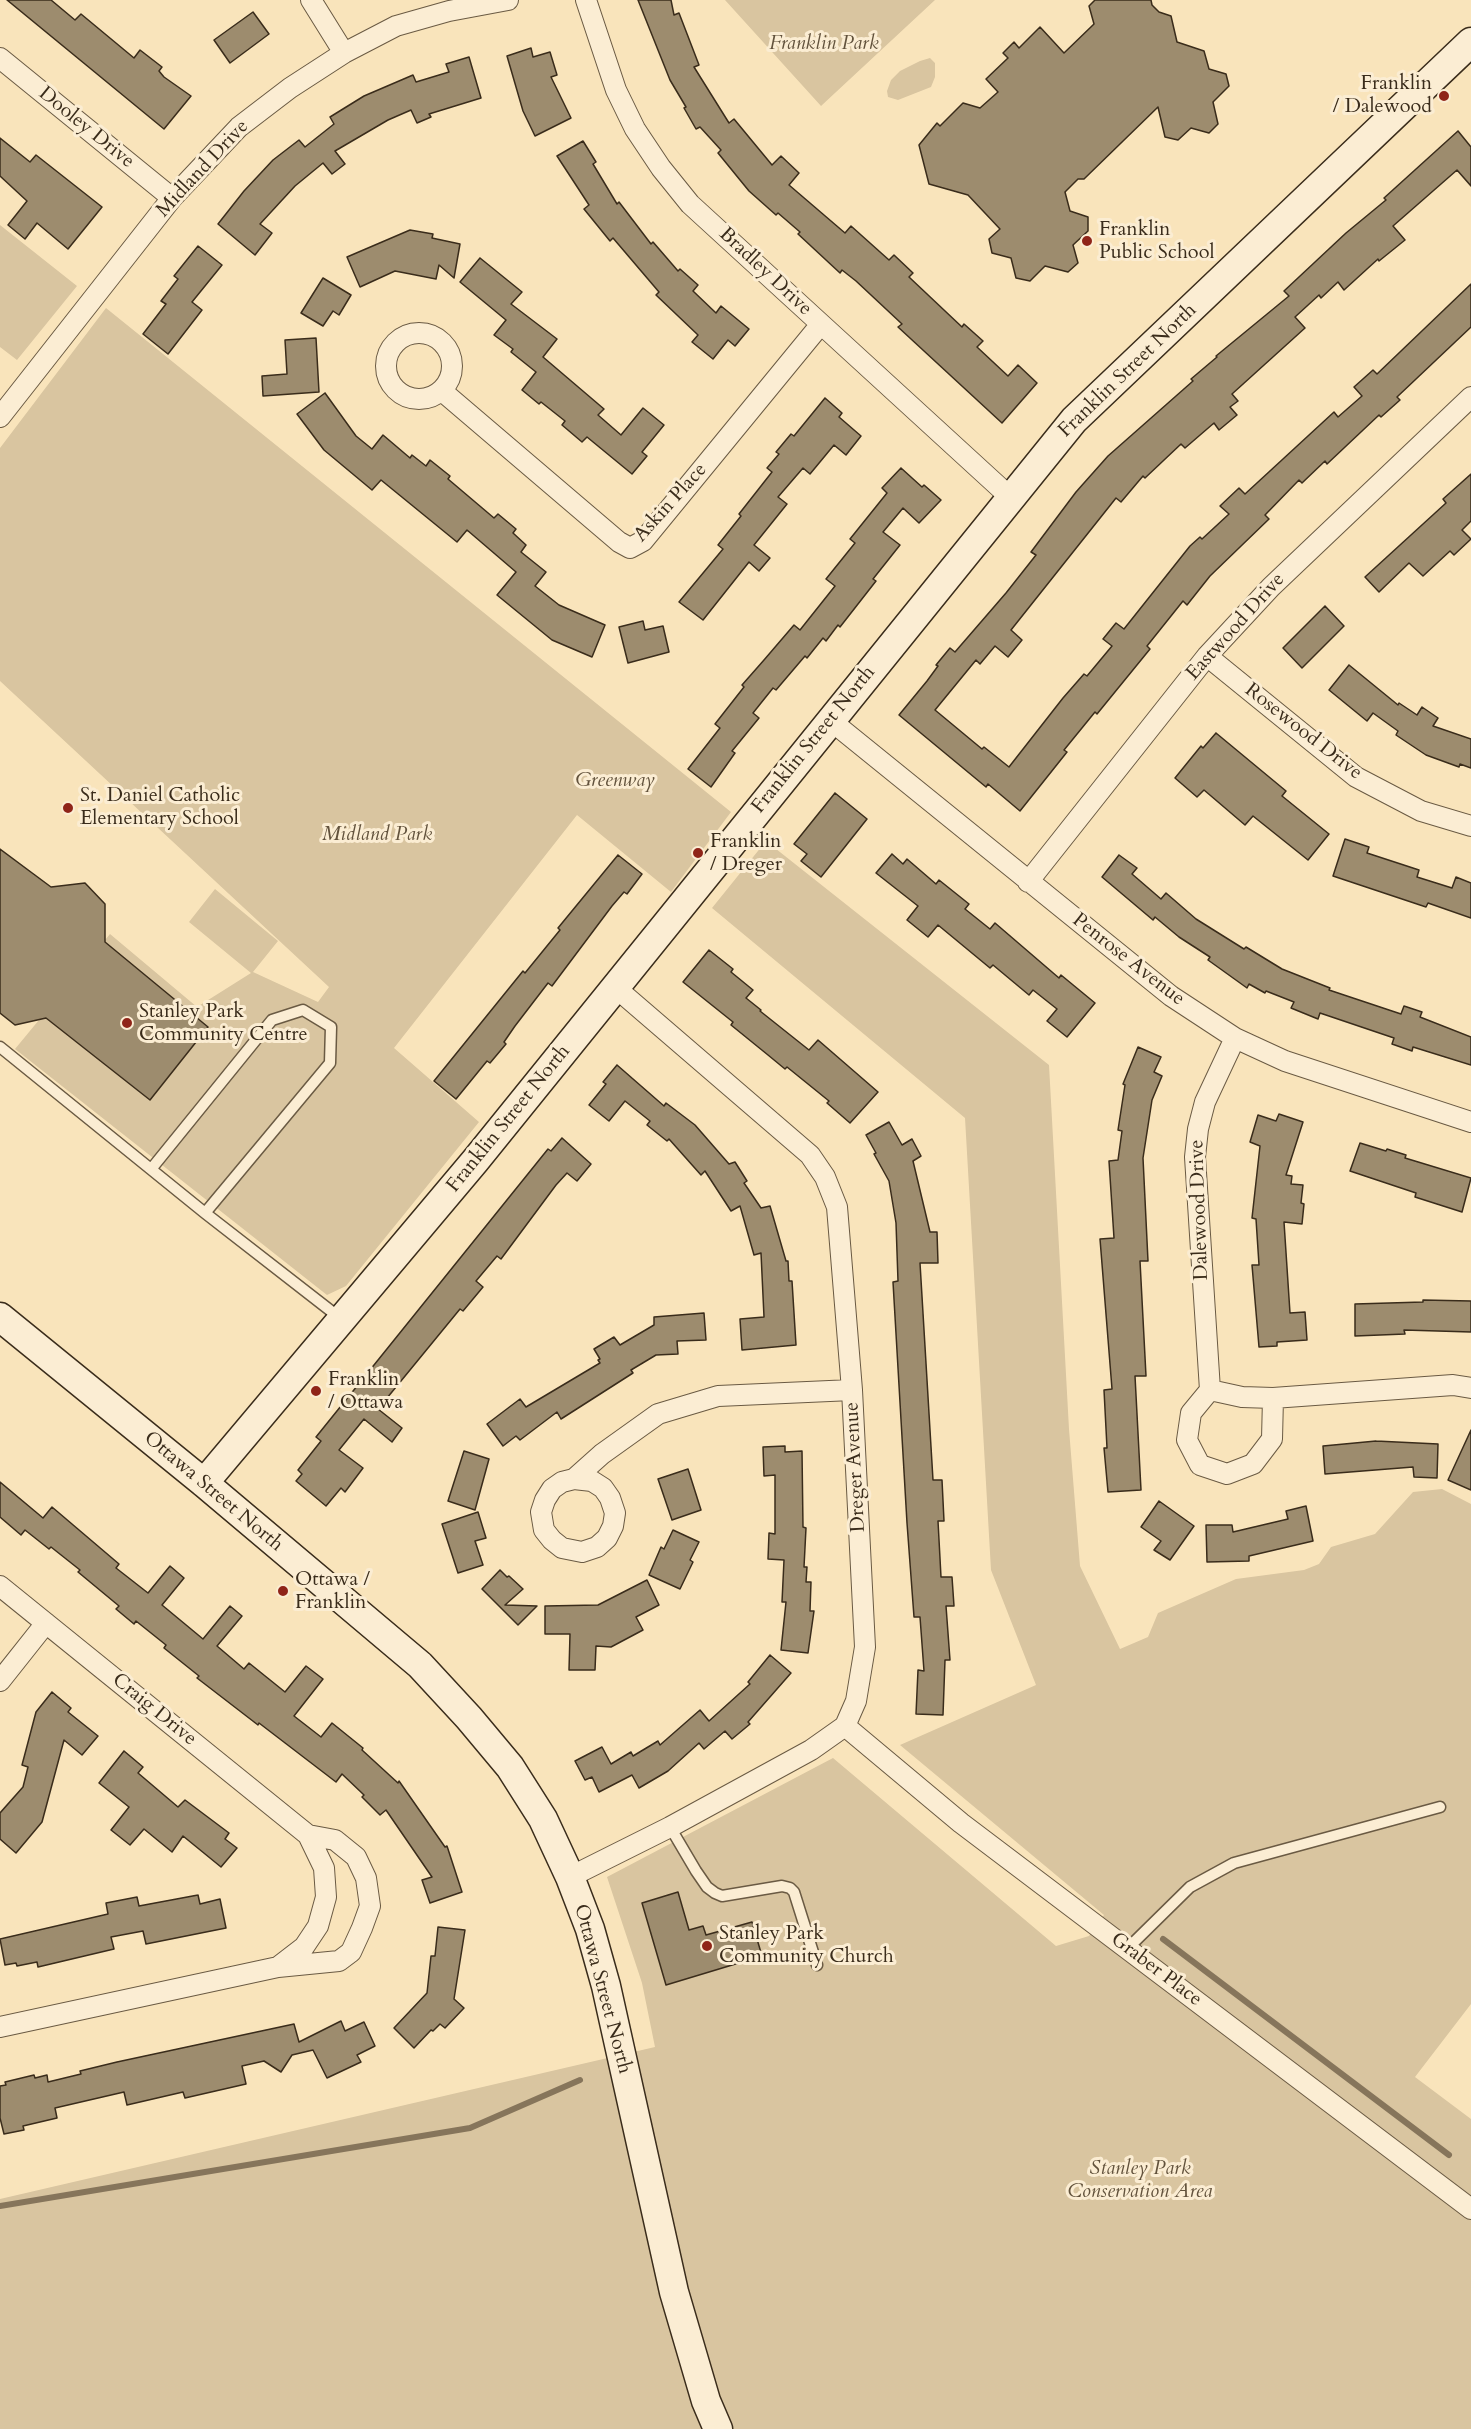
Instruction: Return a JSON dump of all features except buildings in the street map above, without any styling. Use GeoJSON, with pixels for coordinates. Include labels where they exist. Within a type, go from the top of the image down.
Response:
{"type":"FeatureCollection","features":[{"type":"Feature","properties":{"kind":"street"},"geometry":{"type":"LineString","coordinates":[[311,0],[344,53]]}},
{"type":"Feature","properties":{"kind":"street","name":"Midland Drive"},"geometry":{"type":"LineString","coordinates":[[0,417],[172,198],[239,127],[290,88],[344,53],[396,26],[449,10],[508,0]]}},
{"type":"Feature","properties":{"kind":"street","name":"Bradley Drive"},"geometry":{"type":"LineString","coordinates":[[586,0],[616,90],[635,129],[690,204],[1010,497]]}},
{"type":"Feature","properties":{"kind":"street","name":"Franklin Street North"},"geometry":{"type":"LineString","coordinates":[[204,1483],[616,988],[1074,420],[1470,46]]}},
{"type":"Feature","properties":{"kind":"street","name":"Dooley Drive"},"geometry":{"type":"LineString","coordinates":[[0,58],[172,198]]}},
{"type":"Feature","properties":{"kind":"street","name":"Askin Place"},"geometry":{"type":"LineString","coordinates":[[442,391],[619,542],[630,548],[642,541],[821,324]]}},
{"type":"Feature","properties":{"kind":"street","name":"Eastwood Drive"},"geometry":{"type":"LineString","coordinates":[[1028,882],[1207,656],[1271,586],[1471,397]]}},
{"type":"Feature","properties":{"kind":"street","name":"Rosewood Drive"},"geometry":{"type":"LineString","coordinates":[[1207,656],[1356,777],[1421,811],[1471,826]]}},
{"type":"Feature","properties":{"kind":"street","name":"Penrose Avenue"},"geometry":{"type":"LineString","coordinates":[[830,720],[1171,996],[1235,1038],[1285,1061],[1471,1122]]}},
{"type":"Feature","properties":{"kind":"street","name":"Dreger Avenue"},"geometry":{"type":"LineString","coordinates":[[616,988],[810,1155],[825,1177],[837,1207],[852,1390],[865,1647],[856,1701],[845,1726]]}},
{"type":"Feature","properties":{"kind":"street","name":"Dalewood Drive"},"geometry":{"type":"LineString","coordinates":[[1210,1390],[1195,1157],[1197,1130],[1204,1102],[1235,1038]]}},
{"type":"Feature","properties":{"kind":"street","name":"Ottawa Street North"},"geometry":{"type":"LineString","coordinates":[[0,1317],[204,1483],[420,1665],[510,1767],[543,1819],[570,1877],[590,1929],[606,1986],[674,2292],[706,2401],[718,2429]]}},
{"type":"Feature","properties":{"kind":"street"},"geometry":{"type":"LineString","coordinates":[[1273,1398],[1272,1439],[1253,1464],[1227,1474],[1200,1465],[1187,1440],[1191,1413],[1210,1390],[1242,1398],[1273,1398],[1453,1385],[1471,1388]]}},
{"type":"Feature","properties":{"kind":"street"},"geometry":{"type":"LineString","coordinates":[[574,1479],[602,1454],[658,1414],[718,1396],[852,1390]]}},
{"type":"Feature","properties":{"kind":"street","name":"Craig Drive"},"geometry":{"type":"LineString","coordinates":[[0,1586],[308,1835],[324,1868],[326,1896],[318,1926],[304,1947],[278,1967]]}},
{"type":"Feature","properties":{"kind":"street"},"geometry":{"type":"LineString","coordinates":[[0,1681],[46,1623]]}},
{"type":"Feature","properties":{"kind":"street"},"geometry":{"type":"LineString","coordinates":[[570,1877],[670,1827],[811,1750],[845,1726]]}},
{"type":"Feature","properties":{"kind":"street","name":"Graber Place"},"geometry":{"type":"LineString","coordinates":[[845,1726],[961,1823],[1471,2209]]}},
{"type":"Feature","properties":{"kind":"street","name":"Craig Drive"},"geometry":{"type":"LineString","coordinates":[[0,2027],[278,1967],[339,1961],[351,1952],[370,1906],[366,1878],[356,1857],[334,1840],[308,1835]]}},
{"type":"Feature","properties":{"kind":"lane"},"geometry":{"type":"LineString","coordinates":[[152,1168],[272,1020],[303,1010],[331,1027],[330,1063],[205,1213]]}},
{"type":"Feature","properties":{"kind":"lane"},"geometry":{"type":"LineString","coordinates":[[0,1047],[205,1213],[342,1320]]}},
{"type":"Feature","properties":{"kind":"lane"},"geometry":{"type":"LineString","coordinates":[[1127,1949],[1190,1887],[1234,1863],[1440,1806]]}},
{"type":"Feature","properties":{"kind":"lane"},"geometry":{"type":"LineString","coordinates":[[670,1827],[696,1871],[707,1887],[715,1893],[722,1896],[782,1886],[790,1888],[794,1892],[817,1965]]}},
{"type":"Feature","properties":{"kind":"green space","name":"Franklin Park"},"geometry":{"type":"Polygon","coordinates":[[[725,0],[935,0],[821,106],[725,0]]]}},
{"type":"Feature","properties":{"kind":"green space"},"geometry":{"type":"Polygon","coordinates":[[[930,58],[935,63],[935,77],[931,87],[898,100],[888,97],[887,91],[891,80],[900,71],[930,58]]]}},
{"type":"Feature","properties":{"kind":"green space"},"geometry":{"type":"Polygon","coordinates":[[[0,225],[77,286],[17,360],[0,347],[0,225]]]}},
{"type":"Feature","properties":{"kind":"green space"},"geometry":{"type":"Polygon","coordinates":[[[106,308],[731,812],[671,892],[577,815],[394,1048],[479,1122],[346,1286],[327,1295],[15,1049],[110,934],[197,1007],[251,973],[189,922],[215,889],[278,941],[253,972],[318,1002],[329,987],[0,681],[0,448],[106,308]]]}},
{"type":"Feature","properties":{"kind":"green space","name":"Stanley Park Conservation Area"},"geometry":{"type":"Polygon","coordinates":[[[766,841],[1049,1065],[1069,1429],[1080,1566],[1120,1649],[1148,1637],[1158,1613],[1236,1579],[1304,1570],[1319,1564],[1331,1547],[1375,1534],[1413,1492],[1442,1489],[1471,1504],[1471,2004],[1415,2077],[1471,2119],[1471,2429],[0,2429],[0,2199],[655,2047],[642,1983],[607,1877],[833,1758],[1056,1946],[1089,1936],[1104,1915],[900,1745],[1036,1685],[991,1570],[965,1118],[712,908],[766,841]]]}},
{"type":"Feature","properties":{"kind":"waterway"},"geometry":{"type":"LineString","coordinates":[[1163,1939],[1449,2155]]}},
{"type":"Feature","properties":{"kind":"waterway"},"geometry":{"type":"LineString","coordinates":[[0,2206],[470,2128],[580,2080]]}},
{"type":"Feature","properties":{"kind":"place","name":"Franklin / Dalewood"},"geometry":{"type":"Point","coordinates":[1444,96]}},
{"type":"Feature","properties":{"kind":"place","name":"Franklin Public School"},"geometry":{"type":"Point","coordinates":[1087,241]}},
{"type":"Feature","properties":{"kind":"place","name":"St. Daniel Catholic Elementary School"},"geometry":{"type":"Point","coordinates":[68,808]}},
{"type":"Feature","properties":{"kind":"place","name":"Franklin / Dreger"},"geometry":{"type":"Point","coordinates":[698,853]}},
{"type":"Feature","properties":{"kind":"place","name":"Stanley Park Community Centre"},"geometry":{"type":"Point","coordinates":[127,1023]}},
{"type":"Feature","properties":{"kind":"place","name":"Franklin / Ottawa"},"geometry":{"type":"Point","coordinates":[316,1391]}},
{"type":"Feature","properties":{"kind":"place","name":"Ottawa / Franklin"},"geometry":{"type":"Point","coordinates":[283,1591]}},
{"type":"Feature","properties":{"kind":"place","name":"Stanley Park Community Church"},"geometry":{"type":"Point","coordinates":[707,1946]}},
{"type":"Feature","properties":{"kind":"park label","name":"Greenway"},"geometry":{"type":"Point","coordinates":[615,781]}},
{"type":"Feature","properties":{"kind":"park label","name":"Midland Park"},"geometry":{"type":"Point","coordinates":[377,835]}}]}
